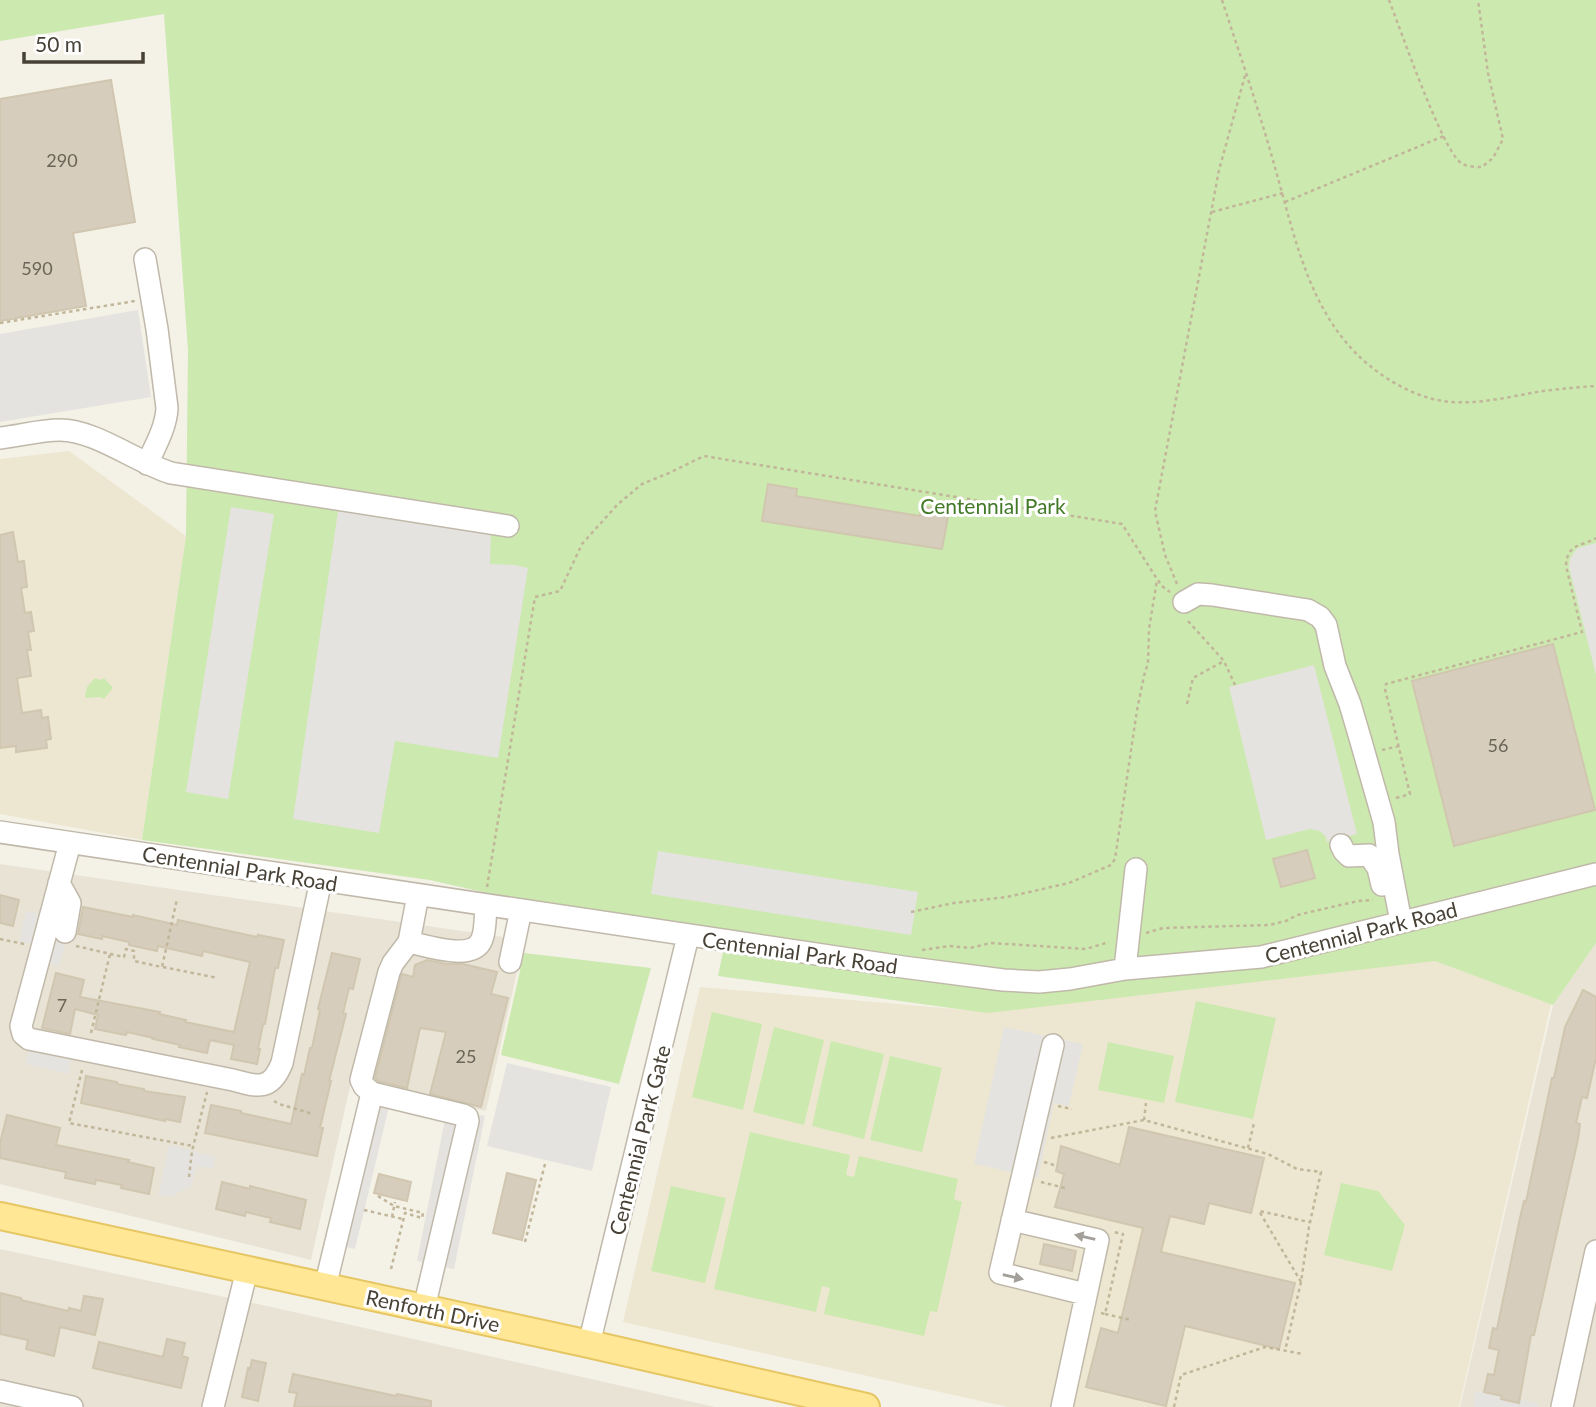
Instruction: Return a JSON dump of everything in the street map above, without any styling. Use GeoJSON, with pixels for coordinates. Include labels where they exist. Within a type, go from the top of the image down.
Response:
{"type":"FeatureCollection","features":[{"type":"Feature","properties":{"kind":"main road","name":"Renforth Drive"},"geometry":{"type":"LineString","coordinates":[[0,1216],[866,1407]]}},
{"type":"Feature","properties":{"kind":"street"},"geometry":{"type":"LineString","coordinates":[[145,259],[167,408],[163,430],[147,464]]}},
{"type":"Feature","properties":{"kind":"street"},"geometry":{"type":"LineString","coordinates":[[0,438],[60,430],[78,432],[171,473],[508,526]]}},
{"type":"Feature","properties":{"kind":"street"},"geometry":{"type":"LineString","coordinates":[[1186,611],[1198,594],[1212,595],[1308,610],[1320,617],[1326,625],[1335,666],[1350,704],[1384,822],[1396,924]]}},
{"type":"Feature","properties":{"kind":"street","name":"Centennial Park Road"},"geometry":{"type":"LineString","coordinates":[[0,832],[418,895],[486,897],[521,910],[688,936],[1003,980],[1039,982],[1125,969],[1261,957],[1596,874]]}},
{"type":"Feature","properties":{"kind":"street"},"geometry":{"type":"LineString","coordinates":[[1341,845],[1349,856],[1369,855],[1376,849],[1385,833]]}},
{"type":"Feature","properties":{"kind":"street"},"geometry":{"type":"LineString","coordinates":[[70,843],[22,1026],[23,1034],[29,1039],[252,1085],[262,1086],[272,1082],[282,1063],[321,880]]}},
{"type":"Feature","properties":{"kind":"street"},"geometry":{"type":"LineString","coordinates":[[1369,855],[1378,868],[1386,900],[1396,924]]}},
{"type":"Feature","properties":{"kind":"street"},"geometry":{"type":"LineString","coordinates":[[1125,969],[1136,869]]}},
{"type":"Feature","properties":{"kind":"street"},"geometry":{"type":"LineString","coordinates":[[59,883],[70,903],[65,932]]}},
{"type":"Feature","properties":{"kind":"street"},"geometry":{"type":"LineString","coordinates":[[418,895],[409,942],[389,972],[361,1080],[372,1093],[467,1117],[424,1308]]}},
{"type":"Feature","properties":{"kind":"street"},"geometry":{"type":"LineString","coordinates":[[409,942],[464,952],[477,947],[482,940],[486,897]]}},
{"type":"Feature","properties":{"kind":"street"},"geometry":{"type":"LineString","coordinates":[[510,961],[521,910]]}},
{"type":"Feature","properties":{"kind":"street","name":"Centennial Park Gate"},"geometry":{"type":"LineString","coordinates":[[589,1344],[688,936]]}},
{"type":"Feature","properties":{"kind":"street"},"geometry":{"type":"LineString","coordinates":[[1053,1045],[1000,1273],[1086,1294]]}},
{"type":"Feature","properties":{"kind":"street"},"geometry":{"type":"LineString","coordinates":[[325,1287],[372,1093]]}},
{"type":"Feature","properties":{"kind":"street"},"geometry":{"type":"LineString","coordinates":[[1012,1220],[1098,1241],[1062,1407]]}},
{"type":"Feature","properties":{"kind":"street"},"geometry":{"type":"LineString","coordinates":[[1562,1407],[1596,1251]]}},
{"type":"Feature","properties":{"kind":"street"},"geometry":{"type":"LineString","coordinates":[[213,1407],[247,1270]]}},
{"type":"Feature","properties":{"kind":"street"},"geometry":{"type":"LineString","coordinates":[[0,1391],[72,1407]]}},
{"type":"Feature","properties":{"kind":"path"},"geometry":{"type":"LineString","coordinates":[[1222,0],[1286,202],[1293,236],[1327,318],[1354,352],[1395,384],[1430,398],[1457,402],[1479,402],[1596,386]]}},
{"type":"Feature","properties":{"kind":"path"},"geometry":{"type":"LineString","coordinates":[[1390,0],[1439,128],[1462,164],[1482,167],[1493,158],[1503,139],[1488,73],[1478,0]]}},
{"type":"Feature","properties":{"kind":"path"},"geometry":{"type":"LineString","coordinates":[[1186,611],[1165,555],[1155,511],[1219,170],[1246,72]]}},
{"type":"Feature","properties":{"kind":"path"},"geometry":{"type":"LineString","coordinates":[[1286,202],[1444,136]]}},
{"type":"Feature","properties":{"kind":"path"},"geometry":{"type":"LineString","coordinates":[[1211,213],[1283,193]]}},
{"type":"Feature","properties":{"kind":"path"},"geometry":{"type":"LineString","coordinates":[[0,323],[151,298]]}},
{"type":"Feature","properties":{"kind":"path"},"geometry":{"type":"LineString","coordinates":[[486,897],[535,597],[560,591],[582,544],[617,505],[642,484],[704,456],[1122,524],[1162,586],[1186,611],[1224,661],[1236,685]]}},
{"type":"Feature","properties":{"kind":"path"},"geometry":{"type":"LineString","coordinates":[[1379,802],[1410,794],[1386,684],[1582,632],[1566,559],[1577,545],[1596,538]]}},
{"type":"Feature","properties":{"kind":"path"},"geometry":{"type":"LineString","coordinates":[[911,912],[954,903],[1007,897],[1069,883],[1111,864],[1115,859],[1137,710],[1148,663],[1149,629],[1157,580]]}},
{"type":"Feature","properties":{"kind":"path"},"geometry":{"type":"LineString","coordinates":[[1186,704],[1193,678],[1224,661]]}},
{"type":"Feature","properties":{"kind":"path"},"geometry":{"type":"LineString","coordinates":[[162,967],[177,899]]}},
{"type":"Feature","properties":{"kind":"path"},"geometry":{"type":"LineString","coordinates":[[923,950],[950,946],[970,948],[991,943],[1086,949],[1163,928],[1269,925],[1297,915],[1358,901],[1386,900]]}},
{"type":"Feature","properties":{"kind":"path"},"geometry":{"type":"LineString","coordinates":[[0,939],[43,943],[124,957],[126,949],[134,951],[134,961],[218,978]]}},
{"type":"Feature","properties":{"kind":"path"},"geometry":{"type":"LineString","coordinates":[[110,954],[69,1123],[193,1146]]}},
{"type":"Feature","properties":{"kind":"path"},"geometry":{"type":"LineString","coordinates":[[189,1177],[193,1146],[211,1076]]}},
{"type":"Feature","properties":{"kind":"path"},"geometry":{"type":"LineString","coordinates":[[252,1085],[279,1104],[313,1114]]}},
{"type":"Feature","properties":{"kind":"path"},"geometry":{"type":"LineString","coordinates":[[1144,1120],[1146,1103]]}},
{"type":"Feature","properties":{"kind":"path"},"geometry":{"type":"LineString","coordinates":[[1030,1141],[1144,1120],[1269,1154],[1297,1169],[1321,1172],[1285,1351]]}},
{"type":"Feature","properties":{"kind":"path"},"geometry":{"type":"LineString","coordinates":[[1248,1148],[1254,1122]]}},
{"type":"Feature","properties":{"kind":"path"},"geometry":{"type":"LineString","coordinates":[[1044,1162],[1057,1166]]}},
{"type":"Feature","properties":{"kind":"path"},"geometry":{"type":"LineString","coordinates":[[525,1242],[545,1164]]}},
{"type":"Feature","properties":{"kind":"path"},"geometry":{"type":"LineString","coordinates":[[1040,1182],[1065,1188]]}},
{"type":"Feature","properties":{"kind":"path"},"geometry":{"type":"LineString","coordinates":[[378,1196],[423,1213],[422,1218],[405,1213],[391,1269]]}},
{"type":"Feature","properties":{"kind":"path"},"geometry":{"type":"LineString","coordinates":[[392,1216],[395,1204]]}},
{"type":"Feature","properties":{"kind":"path"},"geometry":{"type":"LineString","coordinates":[[364,1210],[403,1219]]}},
{"type":"Feature","properties":{"kind":"path"},"geometry":{"type":"LineString","coordinates":[[1301,1282],[1259,1211],[1310,1222]]}},
{"type":"Feature","properties":{"kind":"path"},"geometry":{"type":"LineString","coordinates":[[1105,1314],[1131,1320]]}},
{"type":"Feature","properties":{"kind":"path"},"geometry":{"type":"LineString","coordinates":[[1174,1407],[1181,1375],[1265,1348],[1303,1354]]}},
{"type":"Feature","properties":{"kind":"shaded area"},"geometry":{"type":"Polygon","coordinates":[[[138,310],[151,397],[0,422],[0,334],[138,310]]]}},
{"type":"Feature","properties":{"kind":"shaded area"},"geometry":{"type":"Polygon","coordinates":[[[69,451],[186,536],[142,840],[0,814],[0,459],[69,451]]]}},
{"type":"Feature","properties":{"kind":"shaded area"},"geometry":{"type":"Polygon","coordinates":[[[231,507],[274,514],[228,799],[186,792],[231,507]]]}},
{"type":"Feature","properties":{"kind":"shaded area"},"geometry":{"type":"Polygon","coordinates":[[[338,511],[491,530],[490,564],[528,568],[498,758],[395,741],[379,833],[293,819],[338,511]]]}},
{"type":"Feature","properties":{"kind":"shaded area"},"geometry":{"type":"Polygon","coordinates":[[[1596,543],[1596,675],[1569,567],[1570,559],[1578,548],[1596,543]]]}},
{"type":"Feature","properties":{"kind":"shaded area"},"geometry":{"type":"Polygon","coordinates":[[[1314,665],[1357,834],[1327,842],[1320,831],[1310,829],[1266,840],[1229,687],[1314,665]]]}},
{"type":"Feature","properties":{"kind":"shaded area"},"geometry":{"type":"Polygon","coordinates":[[[658,851],[918,892],[911,935],[651,894],[658,851]]]}},
{"type":"Feature","properties":{"kind":"shaded area"},"geometry":{"type":"Polygon","coordinates":[[[0,864],[524,940],[486,1111],[351,1082],[311,1260],[0,1184],[0,864]]]}},
{"type":"Feature","properties":{"kind":"shaded area"},"geometry":{"type":"Polygon","coordinates":[[[26,911],[38,913],[31,944],[19,942],[26,911]]]}},
{"type":"Feature","properties":{"kind":"shaded area"},"geometry":{"type":"Polygon","coordinates":[[[54,931],[68,935],[59,966],[45,962],[54,931]]]}},
{"type":"Feature","properties":{"kind":"shaded area"},"geometry":{"type":"Polygon","coordinates":[[[1596,943],[1596,1407],[1460,1407],[1553,1005],[1596,943]]]}},
{"type":"Feature","properties":{"kind":"shaded area"},"geometry":{"type":"Polygon","coordinates":[[[1433,960],[1551,1004],[1459,1407],[1008,1407],[623,1322],[700,987],[990,1012],[1433,960]]]}},
{"type":"Feature","properties":{"kind":"shaded area"},"geometry":{"type":"Polygon","coordinates":[[[1004,1027],[1083,1044],[1069,1106],[1054,1103],[1038,1178],[974,1164],[1004,1027]]]}},
{"type":"Feature","properties":{"kind":"shaded area"},"geometry":{"type":"Polygon","coordinates":[[[30,1050],[71,1060],[68,1074],[26,1064],[30,1050]]]}},
{"type":"Feature","properties":{"kind":"shaded area"},"geometry":{"type":"Polygon","coordinates":[[[507,1063],[611,1087],[592,1171],[487,1146],[507,1063]]]}},
{"type":"Feature","properties":{"kind":"shaded area"},"geometry":{"type":"Polygon","coordinates":[[[362,1086],[392,1094],[355,1249],[324,1242],[362,1086]]]}},
{"type":"Feature","properties":{"kind":"shaded area"},"geometry":{"type":"Polygon","coordinates":[[[447,1109],[485,1116],[454,1269],[417,1261],[447,1109]]]}},
{"type":"Feature","properties":{"kind":"shaded area"},"geometry":{"type":"Polygon","coordinates":[[[169,1145],[216,1157],[213,1169],[197,1166],[190,1189],[172,1196],[158,1196],[169,1145]]]}},
{"type":"Feature","properties":{"kind":"shaded area"},"geometry":{"type":"Polygon","coordinates":[[[0,1249],[267,1306],[715,1407],[0,1407],[0,1249]]]}},
{"type":"Feature","properties":{"kind":"shaded area"},"geometry":{"type":"Polygon","coordinates":[[[1476,1391],[1539,1403],[1538,1407],[1473,1407],[1476,1391]]]}},
{"type":"Feature","properties":{"kind":"green space","name":"Centennial Park"},"geometry":{"type":"Polygon","coordinates":[[[0,0],[1596,0],[1596,943],[1553,1005],[1435,961],[987,1013],[718,976],[724,947],[430,880],[142,840],[186,536],[188,350],[164,14],[0,41],[0,0]]]}},
{"type":"Feature","properties":{"kind":"green space"},"geometry":{"type":"Polygon","coordinates":[[[95,678],[104,678],[113,688],[104,699],[85,696],[87,687],[95,678]]]}},
{"type":"Feature","properties":{"kind":"green space"},"geometry":{"type":"Polygon","coordinates":[[[524,953],[651,968],[619,1084],[501,1055],[524,953]]]}},
{"type":"Feature","properties":{"kind":"green space"},"geometry":{"type":"Polygon","coordinates":[[[1196,1001],[1276,1018],[1253,1119],[1175,1102],[1196,1001]]]}},
{"type":"Feature","properties":{"kind":"green space"},"geometry":{"type":"Polygon","coordinates":[[[712,1012],[762,1024],[743,1110],[692,1097],[712,1012]]]}},
{"type":"Feature","properties":{"kind":"green space"},"geometry":{"type":"Polygon","coordinates":[[[774,1027],[824,1040],[804,1125],[753,1112],[774,1027]]]}},
{"type":"Feature","properties":{"kind":"green space"},"geometry":{"type":"Polygon","coordinates":[[[831,1041],[884,1054],[864,1139],[812,1126],[831,1041]]]}},
{"type":"Feature","properties":{"kind":"green space"},"geometry":{"type":"Polygon","coordinates":[[[1108,1042],[1174,1056],[1164,1103],[1098,1090],[1108,1042]]]}},
{"type":"Feature","properties":{"kind":"green space"},"geometry":{"type":"Polygon","coordinates":[[[890,1056],[942,1068],[922,1152],[870,1140],[890,1056]]]}},
{"type":"Feature","properties":{"kind":"green space"},"geometry":{"type":"Polygon","coordinates":[[[750,1132],[850,1155],[846,1175],[854,1177],[859,1156],[958,1179],[954,1199],[962,1202],[937,1312],[930,1311],[924,1336],[824,1314],[830,1288],[822,1286],[816,1312],[714,1289],[750,1132]]]}},
{"type":"Feature","properties":{"kind":"green space"},"geometry":{"type":"Polygon","coordinates":[[[1341,1183],[1378,1191],[1405,1225],[1392,1271],[1324,1255],[1341,1183]]]}},
{"type":"Feature","properties":{"kind":"green space"},"geometry":{"type":"Polygon","coordinates":[[[671,1186],[726,1198],[705,1283],[651,1271],[671,1186]]]}},
{"type":"Feature","properties":{"kind":"building"},"geometry":{"type":"Polygon","coordinates":[[[111,80],[135,222],[73,233],[86,306],[0,321],[0,99],[111,80]]]}},
{"type":"Feature","properties":{"kind":"building"},"geometry":{"type":"Polygon","coordinates":[[[768,484],[797,489],[796,496],[920,516],[921,506],[949,511],[942,549],[762,521],[768,484]]]}},
{"type":"Feature","properties":{"kind":"building"},"geometry":{"type":"Polygon","coordinates":[[[13,532],[18,562],[24,561],[27,587],[21,588],[25,613],[31,612],[34,631],[28,632],[31,650],[27,650],[31,676],[17,678],[22,713],[41,710],[42,718],[48,717],[51,739],[46,740],[47,748],[16,752],[16,746],[0,748],[0,535],[13,532]]]}},
{"type":"Feature","properties":{"kind":"building"},"geometry":{"type":"Polygon","coordinates":[[[1553,644],[1595,810],[1454,846],[1412,681],[1553,644]]]}},
{"type":"Feature","properties":{"kind":"building"},"geometry":{"type":"Polygon","coordinates":[[[1307,850],[1315,878],[1281,887],[1273,859],[1307,850]]]}},
{"type":"Feature","properties":{"kind":"building"},"geometry":{"type":"Polygon","coordinates":[[[0,895],[19,900],[13,926],[0,923],[0,895]]]}},
{"type":"Feature","properties":{"kind":"building"},"geometry":{"type":"Polygon","coordinates":[[[83,907],[177,925],[178,920],[284,940],[278,968],[275,968],[257,1064],[231,1059],[234,1045],[210,1040],[207,1053],[127,1032],[126,1035],[95,1029],[98,1015],[75,1009],[70,1034],[42,1028],[56,973],[84,980],[80,997],[160,1012],[159,1014],[186,1020],[185,1022],[234,1032],[250,962],[203,951],[202,956],[158,946],[157,951],[102,936],[102,939],[78,934],[83,907]]]}},
{"type":"Feature","properties":{"kind":"building"},"geometry":{"type":"Polygon","coordinates":[[[332,953],[360,959],[353,989],[349,988],[343,1013],[346,1014],[329,1081],[317,1156],[205,1133],[211,1105],[291,1124],[302,1074],[304,1075],[312,1048],[320,1010],[318,1009],[332,953]]]}},
{"type":"Feature","properties":{"kind":"building"},"geometry":{"type":"Polygon","coordinates":[[[427,960],[463,964],[497,972],[491,994],[508,998],[481,1107],[430,1094],[446,1032],[420,1028],[407,1088],[375,1078],[401,976],[413,977],[415,965],[427,960]]]}},
{"type":"Feature","properties":{"kind":"building"},"geometry":{"type":"Polygon","coordinates":[[[1583,990],[1596,997],[1596,1058],[1587,1098],[1582,1097],[1576,1123],[1580,1124],[1578,1139],[1534,1335],[1531,1335],[1519,1403],[1484,1392],[1488,1374],[1494,1375],[1499,1350],[1489,1348],[1493,1328],[1497,1329],[1565,1027],[1583,990]]]}},
{"type":"Feature","properties":{"kind":"building"},"geometry":{"type":"Polygon","coordinates":[[[86,1076],[144,1091],[185,1097],[180,1122],[81,1103],[86,1076]]]}},
{"type":"Feature","properties":{"kind":"building"},"geometry":{"type":"Polygon","coordinates":[[[7,1115],[60,1128],[56,1145],[154,1168],[149,1194],[96,1180],[95,1184],[65,1178],[66,1172],[0,1158],[0,1143],[7,1115]]]}},
{"type":"Feature","properties":{"kind":"building"},"geometry":{"type":"Polygon","coordinates":[[[1129,1127],[1264,1158],[1251,1213],[1209,1203],[1204,1224],[1170,1216],[1161,1252],[1295,1283],[1279,1349],[1185,1326],[1166,1406],[1086,1387],[1101,1328],[1118,1333],[1143,1228],[1055,1207],[1064,1174],[1056,1171],[1061,1146],[1120,1165],[1129,1127]]]}},
{"type":"Feature","properties":{"kind":"building"},"geometry":{"type":"Polygon","coordinates":[[[507,1173],[536,1180],[522,1240],[493,1233],[507,1173]]]}},
{"type":"Feature","properties":{"kind":"building"},"geometry":{"type":"Polygon","coordinates":[[[379,1174],[411,1182],[407,1201],[374,1193],[379,1174]]]}},
{"type":"Feature","properties":{"kind":"building"},"geometry":{"type":"Polygon","coordinates":[[[222,1182],[306,1200],[300,1229],[270,1222],[271,1218],[246,1212],[245,1216],[216,1209],[222,1182]]]}},
{"type":"Feature","properties":{"kind":"building"},"geometry":{"type":"Polygon","coordinates":[[[1044,1244],[1076,1251],[1072,1271],[1040,1264],[1044,1244]]]}},
{"type":"Feature","properties":{"kind":"building"},"geometry":{"type":"Polygon","coordinates":[[[0,1293],[68,1311],[69,1308],[81,1311],[84,1296],[103,1299],[95,1335],[60,1327],[54,1356],[26,1349],[28,1340],[0,1334],[0,1293]]]}},
{"type":"Feature","properties":{"kind":"building"},"geometry":{"type":"Polygon","coordinates":[[[167,1339],[185,1343],[182,1356],[188,1358],[181,1388],[93,1368],[99,1342],[163,1357],[167,1339]]]}},
{"type":"Feature","properties":{"kind":"building"},"geometry":{"type":"Polygon","coordinates":[[[252,1360],[266,1363],[258,1401],[242,1397],[252,1360]]]}},
{"type":"Feature","properties":{"kind":"building"},"geometry":{"type":"Polygon","coordinates":[[[293,1374],[431,1401],[431,1407],[294,1407],[297,1393],[289,1392],[293,1374]]]}}]}
